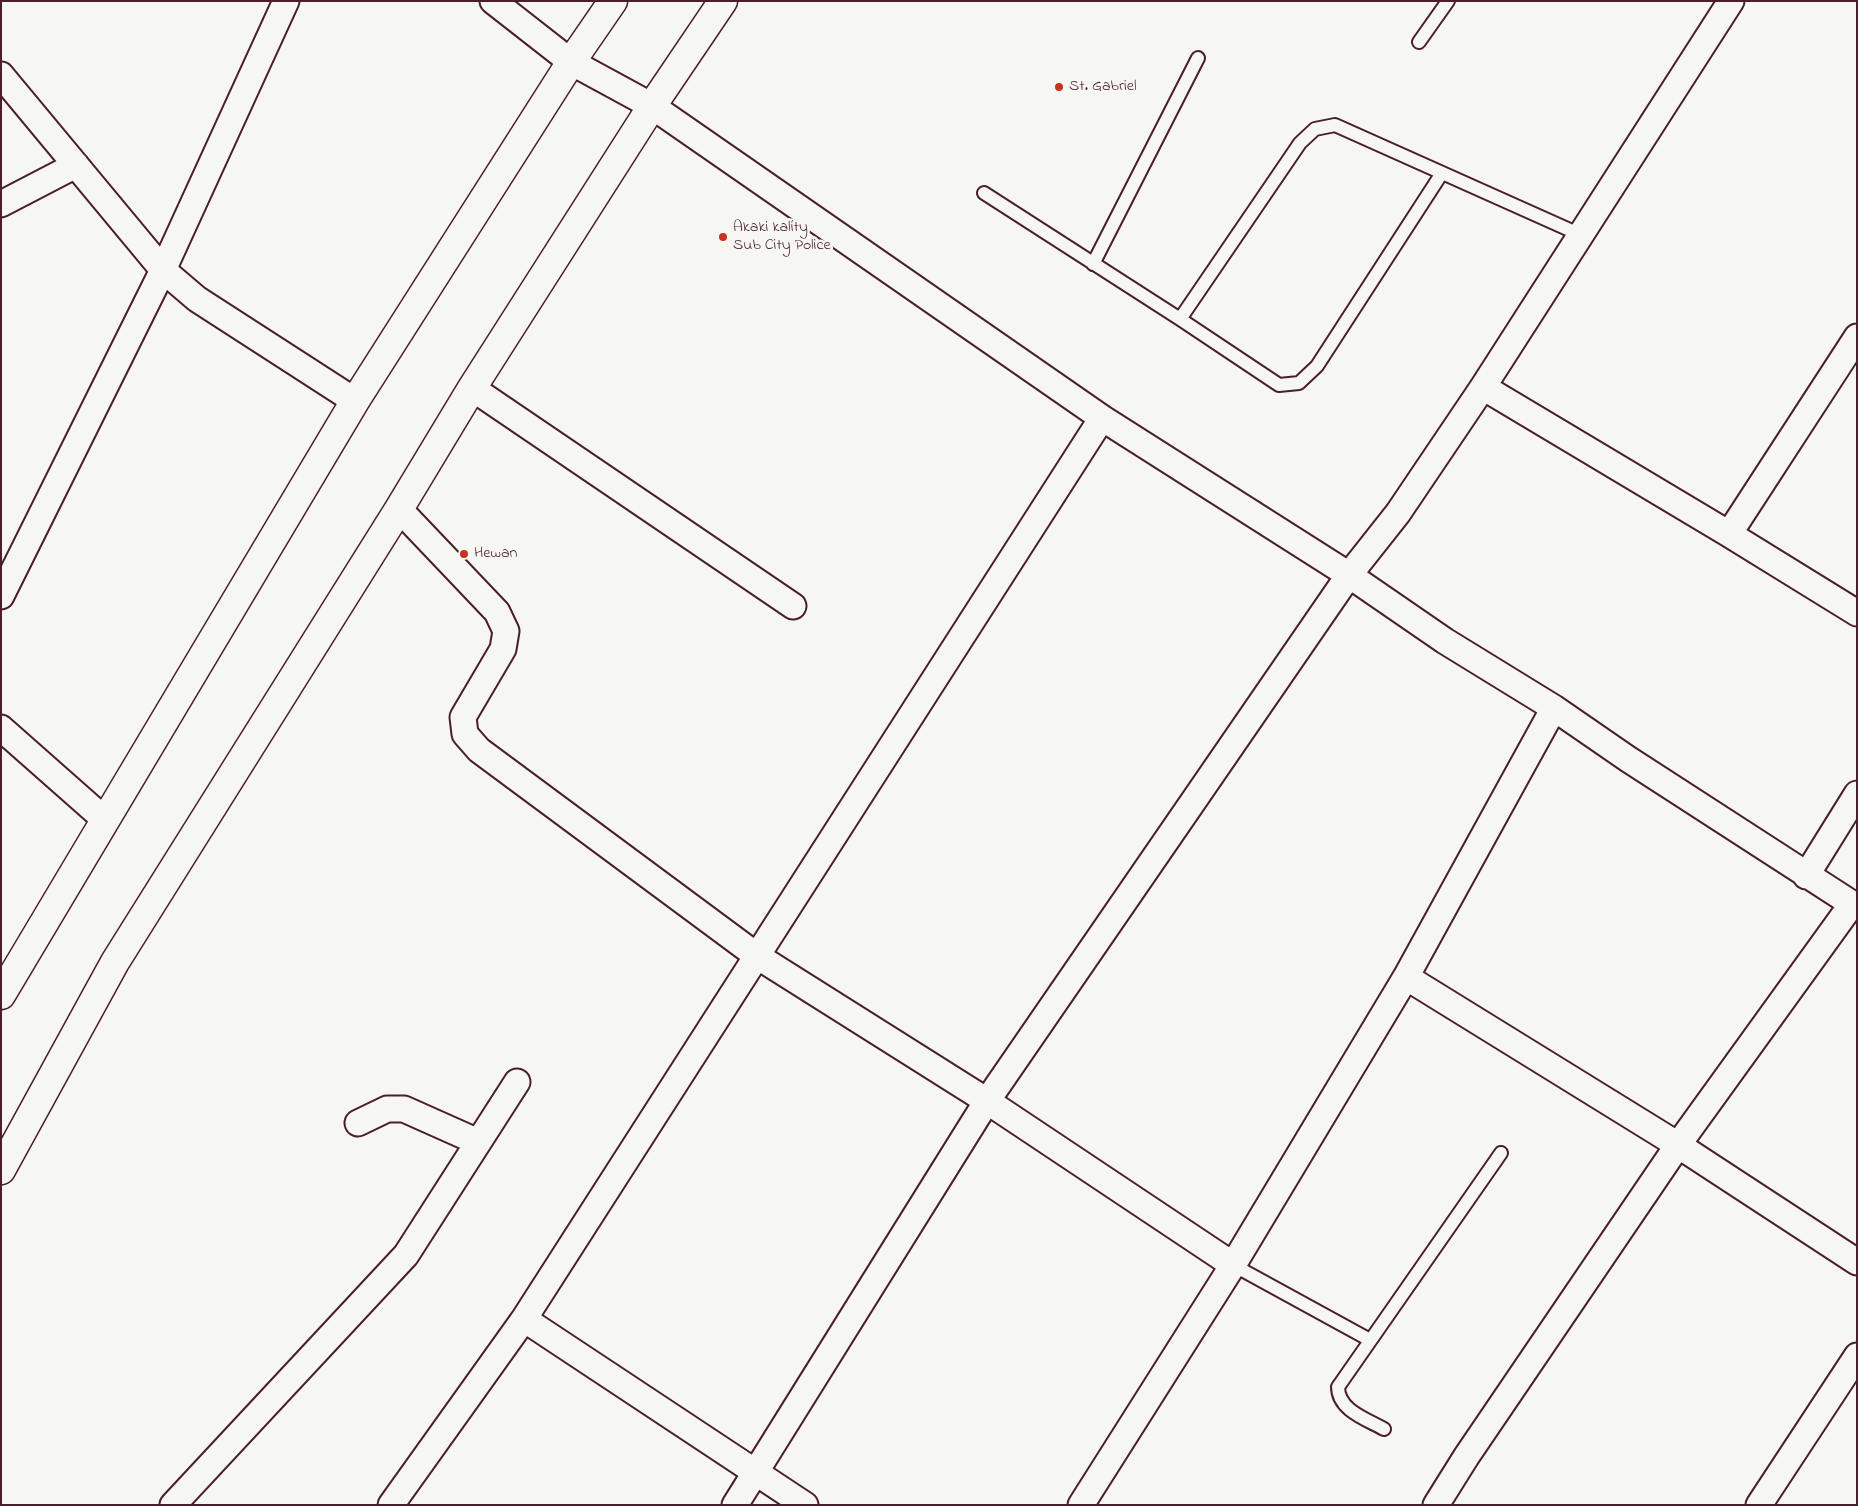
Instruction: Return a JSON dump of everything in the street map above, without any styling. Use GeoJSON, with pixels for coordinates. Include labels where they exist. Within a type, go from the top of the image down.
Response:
{"type":"FeatureCollection","features":[{"type":"Feature","properties":{"kind":"main road"},"geometry":{"type":"LineString","coordinates":[[1,995],[104,819],[355,401],[613,1]]}},
{"type":"Feature","properties":{"kind":"main road"},"geometry":{"type":"LineString","coordinates":[[1,1170],[115,962],[399,509],[472,388],[652,106],[723,1]]}},
{"type":"Feature","properties":{"kind":"street"},"geometry":{"type":"LineString","coordinates":[[1,596],[163,270],[286,1]]}},
{"type":"Feature","properties":{"kind":"street"},"geometry":{"type":"LineString","coordinates":[[493,1],[572,62],[652,106],[1102,418],[1349,575],[1445,640],[1554,708],[1854,906],[1678,1145],[1466,1457],[1436,1505]]}},
{"type":"Feature","properties":{"kind":"street"},"geometry":{"type":"LineString","coordinates":[[735,1505],[986,1101],[1349,575],[1398,512],[1483,387],[1731,1]]}},
{"type":"Feature","properties":{"kind":"street"},"geometry":{"type":"LineString","coordinates":[[1,74],[163,270],[197,299],[355,401]]}},
{"type":"Feature","properties":{"kind":"street"},"geometry":{"type":"LineString","coordinates":[[1,204],[76,165]]}},
{"type":"Feature","properties":{"kind":"street"},"geometry":{"type":"LineString","coordinates":[[1729,534],[1857,338]]}},
{"type":"Feature","properties":{"kind":"street"},"geometry":{"type":"LineString","coordinates":[[1483,387],[1729,534],[1857,614]]}},
{"type":"Feature","properties":{"kind":"street"},"geometry":{"type":"LineString","coordinates":[[472,388],[793,606]]}},
{"type":"Feature","properties":{"kind":"street"},"geometry":{"type":"LineString","coordinates":[[391,1505],[524,1319],[1102,418]]}},
{"type":"Feature","properties":{"kind":"street"},"geometry":{"type":"LineString","coordinates":[[399,509],[497,612],[506,631],[503,649],[463,717],[465,734],[479,750],[757,956],[986,1101],[1233,1264]]}},
{"type":"Feature","properties":{"kind":"street"},"geometry":{"type":"LineString","coordinates":[[1081,1505],[1233,1264],[1406,977],[1554,708]]}},
{"type":"Feature","properties":{"kind":"street"},"geometry":{"type":"LineString","coordinates":[[1,728],[104,819]]}},
{"type":"Feature","properties":{"kind":"street"},"geometry":{"type":"LineString","coordinates":[[1806,876],[1857,794]]}},
{"type":"Feature","properties":{"kind":"street"},"geometry":{"type":"LineString","coordinates":[[1406,977],[1678,1145],[1857,1262]]}},
{"type":"Feature","properties":{"kind":"street"},"geometry":{"type":"LineString","coordinates":[[173,1505],[406,1255],[517,1082]]}},
{"type":"Feature","properties":{"kind":"street"},"geometry":{"type":"LineString","coordinates":[[358,1124],[387,1109],[404,1109],[478,1142]]}},
{"type":"Feature","properties":{"kind":"street"},"geometry":{"type":"LineString","coordinates":[[524,1319],[805,1505]]}},
{"type":"Feature","properties":{"kind":"street"},"geometry":{"type":"LineString","coordinates":[[1759,1505],[1857,1356]]}},
{"type":"Feature","properties":{"kind":"lane"},"geometry":{"type":"LineString","coordinates":[[1419,42],[1448,1]]}},
{"type":"Feature","properties":{"kind":"lane"},"geometry":{"type":"LineString","coordinates":[[1093,264],[1198,58]]}},
{"type":"Feature","properties":{"kind":"lane"},"geometry":{"type":"LineString","coordinates":[[1180,319],[1300,143],[1315,130],[1335,125],[1581,235]]}},
{"type":"Feature","properties":{"kind":"lane"},"geometry":{"type":"LineString","coordinates":[[984,193],[1279,385],[1299,383],[1317,366],[1442,173]]}},
{"type":"Feature","properties":{"kind":"lane"},"geometry":{"type":"LineString","coordinates":[[1384,1429],[1344,1405],[1338,1396],[1338,1387],[1501,1153]]}},
{"type":"Feature","properties":{"kind":"lane"},"geometry":{"type":"LineString","coordinates":[[1233,1264],[1370,1340]]}},
{"type":"Feature","properties":{"kind":"place","name":"St. Gabriel"},"geometry":{"type":"Point","coordinates":[1059,87]}},
{"type":"Feature","properties":{"kind":"place","name":"Akaki kality Sub City Police"},"geometry":{"type":"Point","coordinates":[723,237]}},
{"type":"Feature","properties":{"kind":"place","name":"Hewan"},"geometry":{"type":"Point","coordinates":[464,554]}}]}
